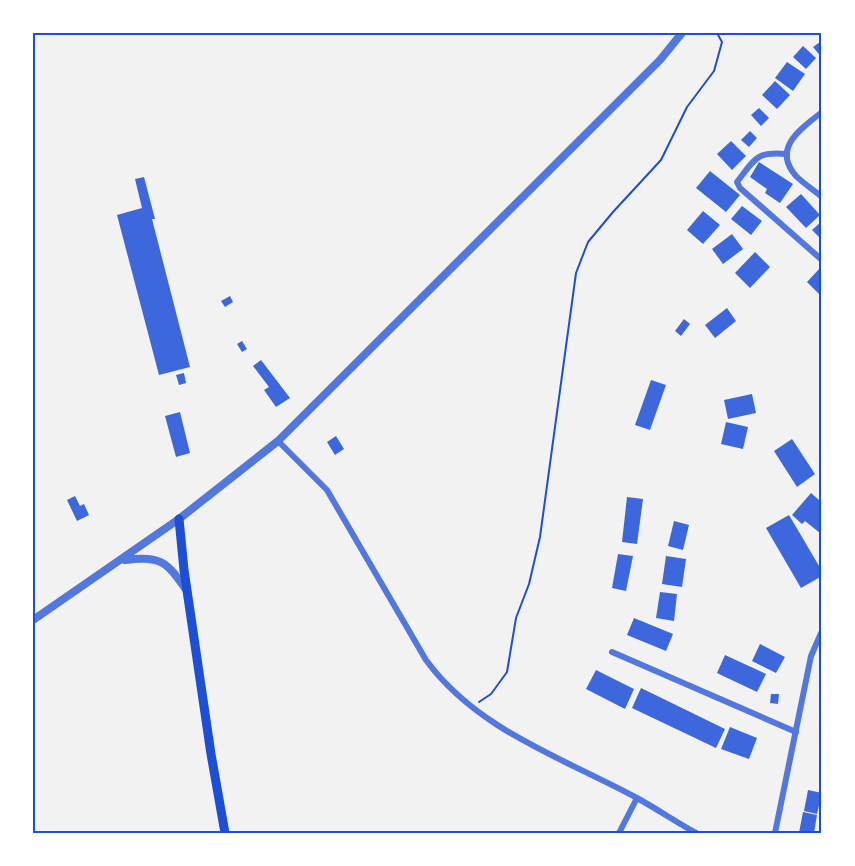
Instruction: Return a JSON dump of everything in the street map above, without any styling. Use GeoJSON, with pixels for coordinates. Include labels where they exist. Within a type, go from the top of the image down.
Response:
{"type":"FeatureCollection","features":[{"type":"Feature","properties":{"kind":"main road"},"geometry":{"type":"LineString","coordinates":[[179,519],[180,547],[225,833]]}},
{"type":"Feature","properties":{"kind":"street"},"geometry":{"type":"LineString","coordinates":[[33,620],[179,519],[278,441],[660,60],[682,33]]}},
{"type":"Feature","properties":{"kind":"street"},"geometry":{"type":"LineString","coordinates":[[822,112],[798,131],[789,143],[787,154],[789,166],[796,176],[822,197]]}},
{"type":"Feature","properties":{"kind":"street"},"geometry":{"type":"LineString","coordinates":[[787,154],[768,152],[761,155],[737,182],[740,188],[822,260]]}},
{"type":"Feature","properties":{"kind":"street"},"geometry":{"type":"LineString","coordinates":[[278,441],[327,490],[426,660],[442,681],[472,706],[532,746],[637,798],[696,833]]}},
{"type":"Feature","properties":{"kind":"street"},"geometry":{"type":"LineString","coordinates":[[121,561],[140,558],[160,561],[168,567],[187,591]]}},
{"type":"Feature","properties":{"kind":"street"},"geometry":{"type":"LineString","coordinates":[[775,833],[811,656],[822,631]]}},
{"type":"Feature","properties":{"kind":"street"},"geometry":{"type":"LineString","coordinates":[[612,652],[796,732]]}},
{"type":"Feature","properties":{"kind":"street"},"geometry":{"type":"LineString","coordinates":[[619,833],[637,798]]}},
{"type":"Feature","properties":{"kind":"path"},"geometry":{"type":"LineString","coordinates":[[472,706],[491,694],[507,672],[516,618],[529,584],[540,537],[576,273],[588,243],[662,159],[687,107],[714,71],[722,42],[717,33]]}},
{"type":"Feature","properties":{"kind":"building"},"geometry":{"type":"Polygon","coordinates":[[[820,42],[822,45],[822,58],[813,47],[820,42]]]}},
{"type":"Feature","properties":{"kind":"building"},"geometry":{"type":"Polygon","coordinates":[[[803,46],[816,58],[806,69],[793,57],[803,46]]]}},
{"type":"Feature","properties":{"kind":"building"},"geometry":{"type":"Polygon","coordinates":[[[787,62],[805,74],[793,91],[775,78],[787,62]]]}},
{"type":"Feature","properties":{"kind":"building"},"geometry":{"type":"Polygon","coordinates":[[[775,81],[790,95],[777,109],[762,95],[775,81]]]}},
{"type":"Feature","properties":{"kind":"building"},"geometry":{"type":"Polygon","coordinates":[[[759,108],[769,118],[761,126],[751,115],[759,108]]]}},
{"type":"Feature","properties":{"kind":"building"},"geometry":{"type":"Polygon","coordinates":[[[750,131],[757,138],[749,147],[741,140],[750,131]]]}},
{"type":"Feature","properties":{"kind":"building"},"geometry":{"type":"Polygon","coordinates":[[[731,141],[746,156],[732,170],[717,154],[731,141]]]}},
{"type":"Feature","properties":{"kind":"building"},"geometry":{"type":"Polygon","coordinates":[[[759,162],[793,184],[780,203],[765,193],[767,189],[750,177],[759,162]]]}},
{"type":"Feature","properties":{"kind":"building"},"geometry":{"type":"Polygon","coordinates":[[[710,171],[740,195],[726,212],[696,188],[710,171]]]}},
{"type":"Feature","properties":{"kind":"building"},"geometry":{"type":"Polygon","coordinates":[[[144,177],[155,219],[152,219],[190,367],[159,375],[117,215],[142,208],[135,179],[144,177]]]}},
{"type":"Feature","properties":{"kind":"building"},"geometry":{"type":"Polygon","coordinates":[[[801,194],[820,215],[806,228],[786,207],[801,194]]]}},
{"type":"Feature","properties":{"kind":"building"},"geometry":{"type":"Polygon","coordinates":[[[742,206],[762,221],[751,235],[731,219],[742,206]]]}},
{"type":"Feature","properties":{"kind":"building"},"geometry":{"type":"Polygon","coordinates":[[[703,211],[720,225],[703,244],[687,230],[703,211]]]}},
{"type":"Feature","properties":{"kind":"building"},"geometry":{"type":"Polygon","coordinates":[[[822,221],[822,240],[812,230],[822,221]]]}},
{"type":"Feature","properties":{"kind":"building"},"geometry":{"type":"Polygon","coordinates":[[[732,234],[743,249],[723,264],[712,249],[732,234]]]}},
{"type":"Feature","properties":{"kind":"building"},"geometry":{"type":"Polygon","coordinates":[[[755,252],[770,267],[750,288],[735,273],[755,252]]]}},
{"type":"Feature","properties":{"kind":"building"},"geometry":{"type":"Polygon","coordinates":[[[820,268],[822,270],[822,297],[807,282],[820,268]]]}},
{"type":"Feature","properties":{"kind":"building"},"geometry":{"type":"Polygon","coordinates":[[[230,296],[233,302],[225,307],[221,301],[230,296]]]}},
{"type":"Feature","properties":{"kind":"building"},"geometry":{"type":"Polygon","coordinates":[[[727,308],[736,321],[715,338],[705,325],[727,308]]]}},
{"type":"Feature","properties":{"kind":"building"},"geometry":{"type":"Polygon","coordinates":[[[684,319],[690,324],[681,336],[675,331],[684,319]]]}},
{"type":"Feature","properties":{"kind":"building"},"geometry":{"type":"Polygon","coordinates":[[[242,341],[247,349],[242,352],[237,344],[242,341]]]}},
{"type":"Feature","properties":{"kind":"building"},"geometry":{"type":"Polygon","coordinates":[[[261,360],[290,398],[276,407],[264,390],[269,387],[253,366],[261,360]]]}},
{"type":"Feature","properties":{"kind":"building"},"geometry":{"type":"Polygon","coordinates":[[[184,373],[186,383],[179,385],[176,375],[184,373]]]}},
{"type":"Feature","properties":{"kind":"building"},"geometry":{"type":"Polygon","coordinates":[[[651,380],[666,385],[650,430],[635,425],[651,380]]]}},
{"type":"Feature","properties":{"kind":"building"},"geometry":{"type":"Polygon","coordinates":[[[752,394],[756,413],[728,419],[724,400],[752,394]]]}},
{"type":"Feature","properties":{"kind":"building"},"geometry":{"type":"Polygon","coordinates":[[[180,412],[190,453],[176,457],[165,416],[180,412]]]}},
{"type":"Feature","properties":{"kind":"building"},"geometry":{"type":"Polygon","coordinates":[[[726,422],[748,427],[743,449],[721,444],[726,422]]]}},
{"type":"Feature","properties":{"kind":"building"},"geometry":{"type":"Polygon","coordinates":[[[336,436],[344,449],[335,455],[327,442],[336,436]]]}},
{"type":"Feature","properties":{"kind":"building"},"geometry":{"type":"Polygon","coordinates":[[[792,439],[815,474],[797,487],[774,451],[792,439]]]}},
{"type":"Feature","properties":{"kind":"building"},"geometry":{"type":"Polygon","coordinates":[[[811,493],[819,500],[822,496],[822,530],[820,533],[805,521],[802,524],[792,515],[811,493]]]}},
{"type":"Feature","properties":{"kind":"building"},"geometry":{"type":"Polygon","coordinates":[[[75,496],[80,506],[84,504],[89,515],[77,521],[67,500],[75,496]]]}},
{"type":"Feature","properties":{"kind":"building"},"geometry":{"type":"Polygon","coordinates":[[[627,497],[643,499],[637,544],[622,542],[627,497]]]}},
{"type":"Feature","properties":{"kind":"building"},"geometry":{"type":"Polygon","coordinates":[[[789,515],[822,571],[822,576],[801,588],[766,528],[789,515]]]}},
{"type":"Feature","properties":{"kind":"building"},"geometry":{"type":"Polygon","coordinates":[[[674,521],[689,525],[683,550],[668,546],[674,521]]]}},
{"type":"Feature","properties":{"kind":"building"},"geometry":{"type":"Polygon","coordinates":[[[618,554],[633,556],[626,591],[612,588],[618,554]]]}},
{"type":"Feature","properties":{"kind":"building"},"geometry":{"type":"Polygon","coordinates":[[[666,556],[686,559],[682,587],[662,584],[666,556]]]}},
{"type":"Feature","properties":{"kind":"building"},"geometry":{"type":"Polygon","coordinates":[[[660,592],[677,594],[674,621],[656,618],[660,592]]]}},
{"type":"Feature","properties":{"kind":"building"},"geometry":{"type":"Polygon","coordinates":[[[634,618],[673,634],[666,651],[627,635],[634,618]]]}},
{"type":"Feature","properties":{"kind":"building"},"geometry":{"type":"Polygon","coordinates":[[[760,644],[785,657],[776,673],[752,661],[760,644]]]}},
{"type":"Feature","properties":{"kind":"building"},"geometry":{"type":"Polygon","coordinates":[[[725,655],[766,674],[757,692],[717,673],[725,655]]]}},
{"type":"Feature","properties":{"kind":"building"},"geometry":{"type":"Polygon","coordinates":[[[596,670],[634,689],[625,709],[586,689],[596,670]]]}},
{"type":"Feature","properties":{"kind":"building"},"geometry":{"type":"Polygon","coordinates":[[[641,688],[725,729],[716,748],[632,708],[641,688]]]}},
{"type":"Feature","properties":{"kind":"building"},"geometry":{"type":"Polygon","coordinates":[[[771,694],[779,694],[778,704],[770,703],[771,694]]]}},
{"type":"Feature","properties":{"kind":"building"},"geometry":{"type":"Polygon","coordinates":[[[730,727],[757,738],[749,759],[721,749],[730,727]]]}},
{"type":"Feature","properties":{"kind":"building"},"geometry":{"type":"Polygon","coordinates":[[[808,790],[822,793],[817,814],[804,811],[808,790]]]}},
{"type":"Feature","properties":{"kind":"building"},"geometry":{"type":"Polygon","coordinates":[[[803,812],[817,815],[814,833],[799,833],[803,812]]]}}]}
